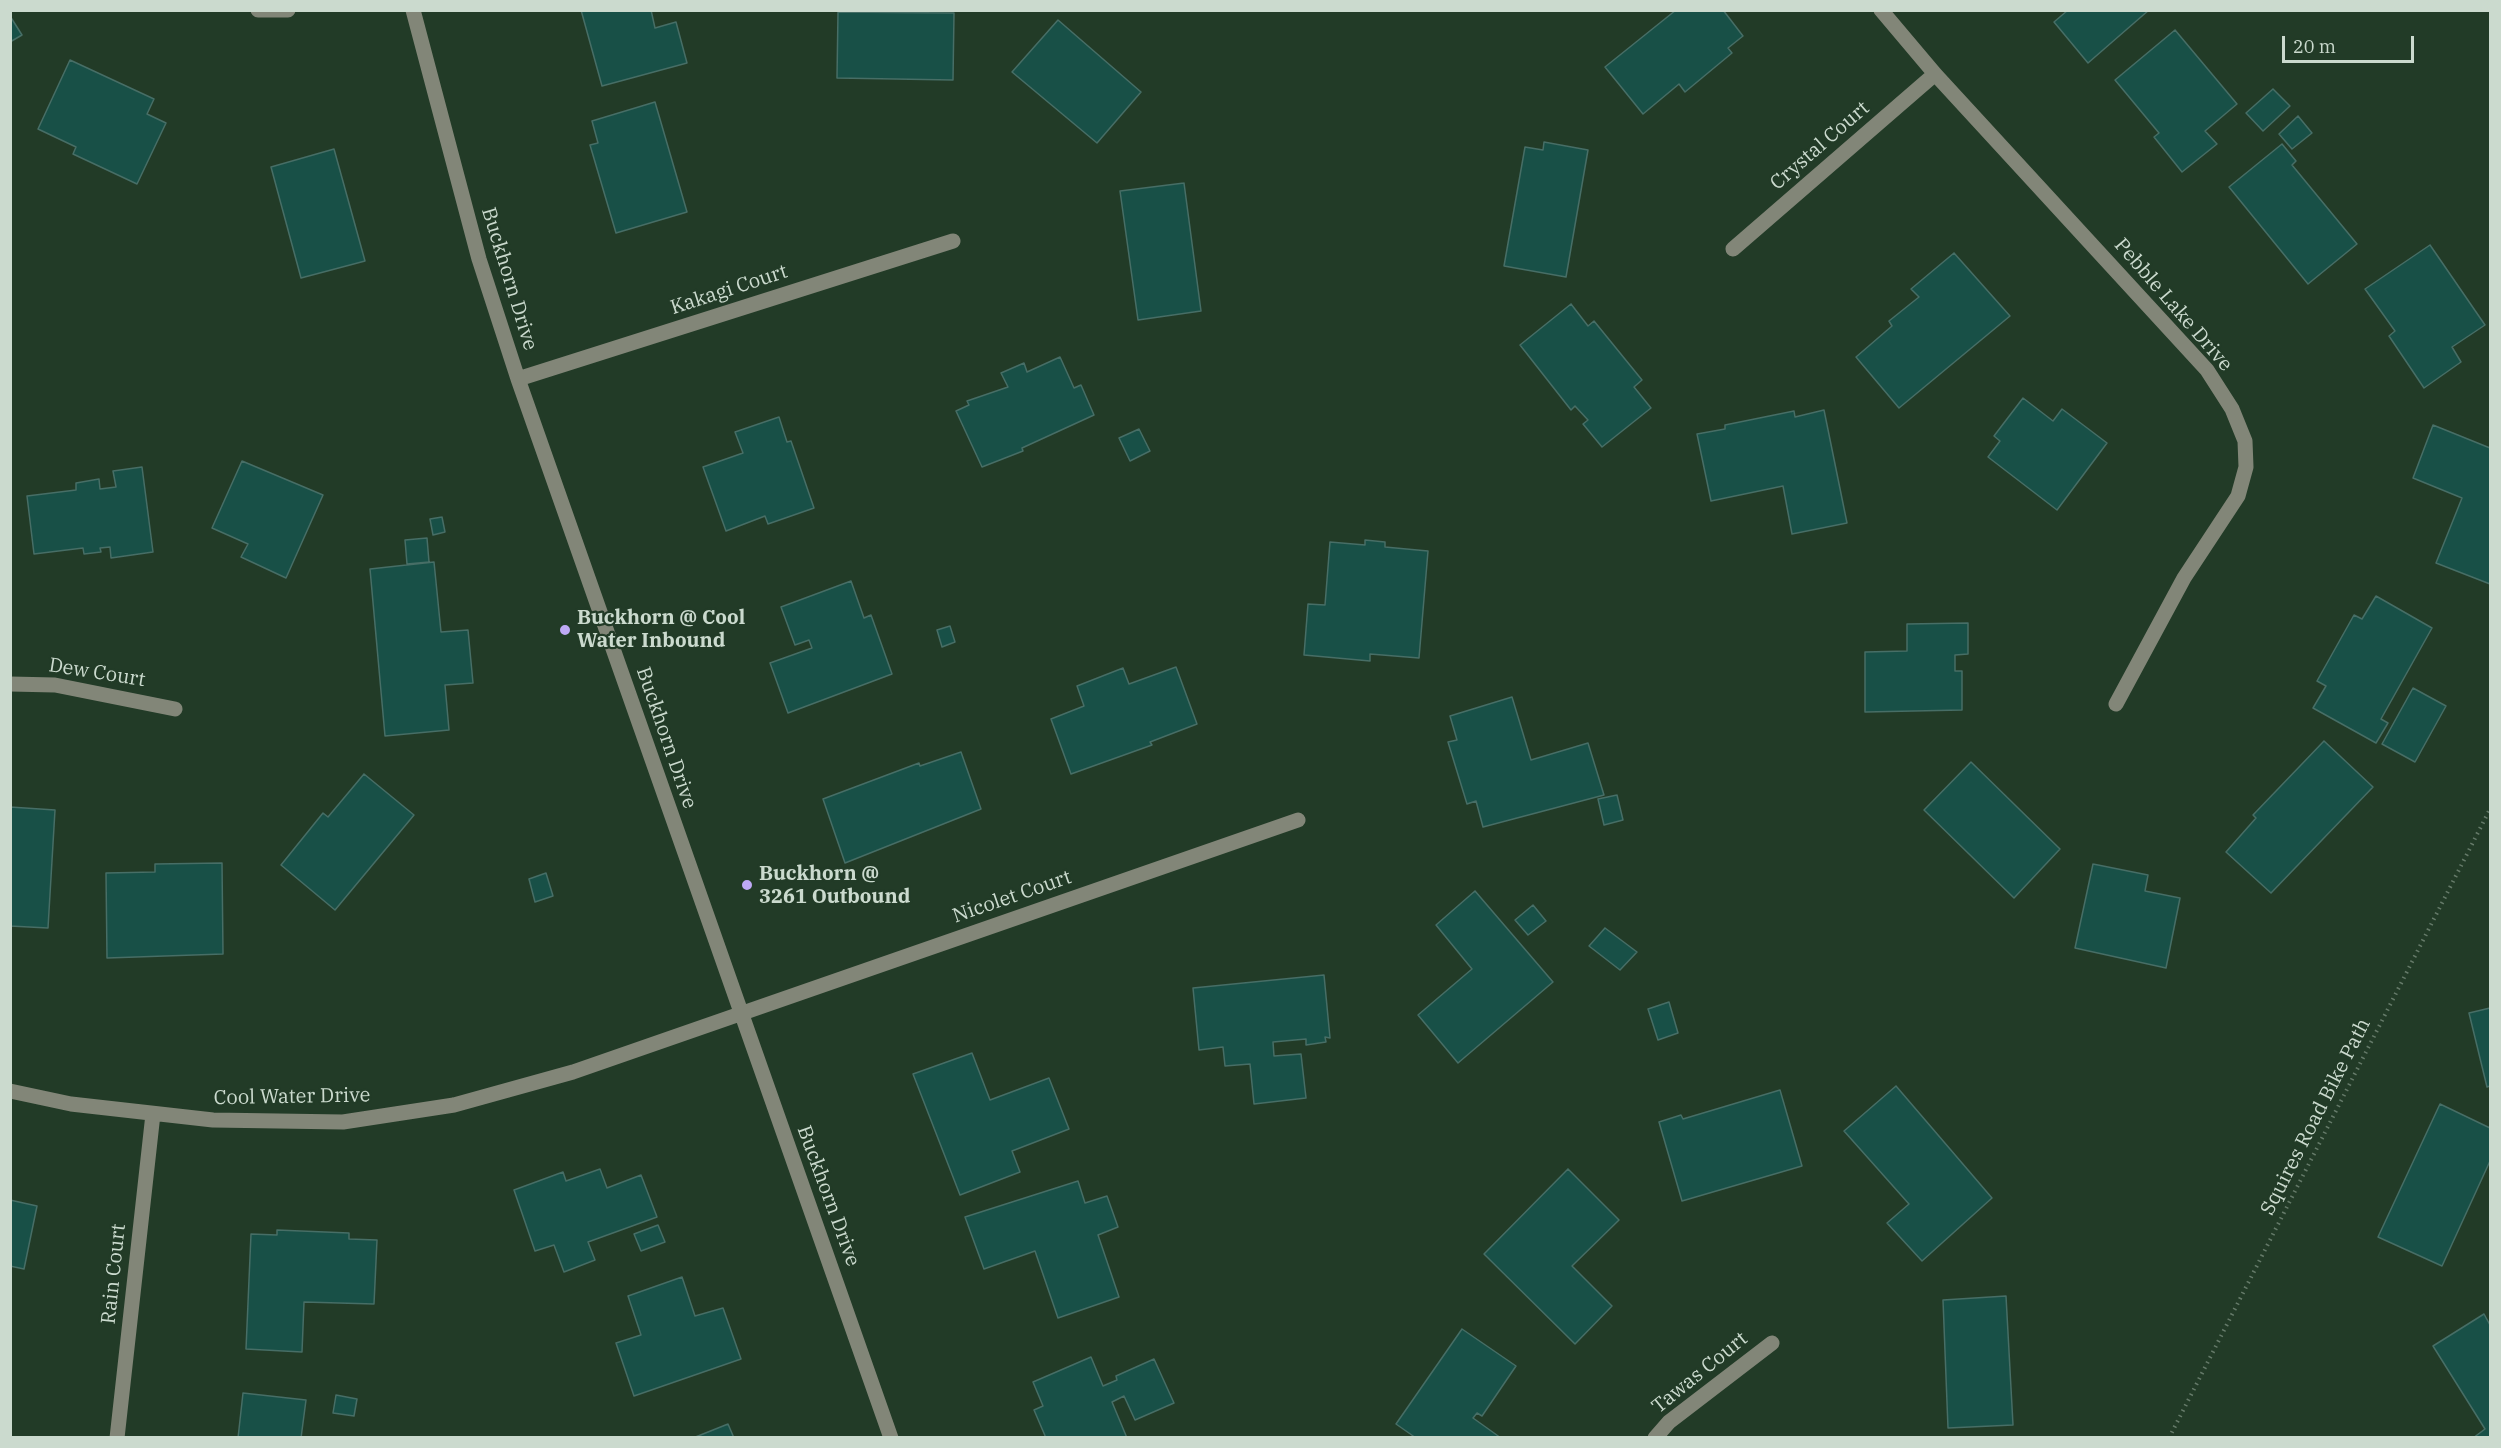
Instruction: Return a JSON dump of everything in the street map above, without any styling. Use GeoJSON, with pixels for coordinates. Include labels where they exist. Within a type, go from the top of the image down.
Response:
{"type":"FeatureCollection","features":[{"type":"Feature","properties":{"kind":"street"},"geometry":{"type":"LineString","coordinates":[[258,10],[288,10]]}},
{"type":"Feature","properties":{"kind":"street","name":"Buckhorn Drive"},"geometry":{"type":"LineString","coordinates":[[413,10],[479,259],[518,379],[891,1437]]}},
{"type":"Feature","properties":{"kind":"street","name":"Pebble Lake Drive"},"geometry":{"type":"LineString","coordinates":[[1881,10],[1935,74],[2207,370],[2232,410],[2245,441],[2246,467],[2238,496],[2184,578],[2116,704]]}},
{"type":"Feature","properties":{"kind":"street","name":"Crystal Court"},"geometry":{"type":"LineString","coordinates":[[1733,249],[1935,74]]}},
{"type":"Feature","properties":{"kind":"street","name":"Kakagi Court"},"geometry":{"type":"LineString","coordinates":[[518,379],[953,240]]}},
{"type":"Feature","properties":{"kind":"street","name":"Dew Court"},"geometry":{"type":"LineString","coordinates":[[10,684],[55,685],[175,709]]}},
{"type":"Feature","properties":{"kind":"street","name":"Nicolet Court"},"geometry":{"type":"LineString","coordinates":[[741,1012],[1298,820]]}},
{"type":"Feature","properties":{"kind":"street","name":"Cool Water Drive"},"geometry":{"type":"LineString","coordinates":[[10,1091],[71,1104],[213,1120],[343,1122],[401,1115],[454,1105],[573,1072],[741,1012]]}},
{"type":"Feature","properties":{"kind":"street","name":"Rain Court"},"geometry":{"type":"LineString","coordinates":[[117,1437],[153,1114]]}},
{"type":"Feature","properties":{"kind":"street","name":"Tawas Court"},"geometry":{"type":"LineString","coordinates":[[1655,1437],[1669,1422],[1772,1343]]}},
{"type":"Feature","properties":{"kind":"path","name":"Squires Road Bike Path"},"geometry":{"type":"LineString","coordinates":[[2169,1437],[2490,809]]}},
{"type":"Feature","properties":{"kind":"building"},"geometry":{"type":"Polygon","coordinates":[[[581,10],[651,10],[655,28],[676,22],[687,63],[602,86],[581,10]]]}},
{"type":"Feature","properties":{"kind":"building"},"geometry":{"type":"Polygon","coordinates":[[[1676,10],[1723,10],[1743,36],[1728,48],[1732,53],[1685,92],[1679,84],[1643,114],[1605,67],[1676,10]]]}},
{"type":"Feature","properties":{"kind":"building"},"geometry":{"type":"Polygon","coordinates":[[[2068,10],[2149,10],[2088,63],[2054,22],[2068,10]]]}},
{"type":"Feature","properties":{"kind":"building"},"geometry":{"type":"Polygon","coordinates":[[[838,12],[954,13],[953,80],[837,78],[838,12]]]}},
{"type":"Feature","properties":{"kind":"building"},"geometry":{"type":"Polygon","coordinates":[[[10,16],[22,35],[10,42],[10,16]]]}},
{"type":"Feature","properties":{"kind":"building"},"geometry":{"type":"Polygon","coordinates":[[[1058,20],[1141,92],[1097,143],[1012,72],[1058,20]]]}},
{"type":"Feature","properties":{"kind":"building"},"geometry":{"type":"Polygon","coordinates":[[[2175,30],[2237,104],[2205,131],[2217,144],[2182,172],[2154,137],[2159,133],[2115,80],[2175,30]]]}},
{"type":"Feature","properties":{"kind":"building"},"geometry":{"type":"Polygon","coordinates":[[[70,60],[154,99],[147,114],[166,123],[137,184],[73,154],[76,147],[38,129],[70,60]]]}},
{"type":"Feature","properties":{"kind":"building"},"geometry":{"type":"Polygon","coordinates":[[[2273,89],[2290,106],[2263,131],[2246,113],[2273,89]]]}},
{"type":"Feature","properties":{"kind":"building"},"geometry":{"type":"Polygon","coordinates":[[[655,102],[687,212],[616,233],[590,145],[598,143],[592,121],[655,102]]]}},
{"type":"Feature","properties":{"kind":"building"},"geometry":{"type":"Polygon","coordinates":[[[2298,116],[2312,133],[2292,149],[2279,134],[2298,116]]]}},
{"type":"Feature","properties":{"kind":"building"},"geometry":{"type":"Polygon","coordinates":[[[1544,142],[1588,150],[1566,277],[1504,266],[1525,147],[1543,150],[1544,142]]]}},
{"type":"Feature","properties":{"kind":"building"},"geometry":{"type":"Polygon","coordinates":[[[2282,144],[2296,161],[2292,165],[2357,244],[2308,284],[2229,187],[2282,144]]]}},
{"type":"Feature","properties":{"kind":"building"},"geometry":{"type":"Polygon","coordinates":[[[334,149],[365,261],[301,278],[271,167],[334,149]]]}},
{"type":"Feature","properties":{"kind":"building"},"geometry":{"type":"Polygon","coordinates":[[[1184,183],[1201,311],[1138,320],[1120,191],[1184,183]]]}},
{"type":"Feature","properties":{"kind":"building"},"geometry":{"type":"Polygon","coordinates":[[[2430,245],[2485,325],[2452,347],[2461,362],[2424,388],[2389,336],[2395,331],[2365,289],[2430,245]]]}},
{"type":"Feature","properties":{"kind":"building"},"geometry":{"type":"Polygon","coordinates":[[[1954,253],[2010,316],[1899,408],[1856,357],[1892,326],[1889,321],[1919,297],[1911,289],[1954,253]]]}},
{"type":"Feature","properties":{"kind":"building"},"geometry":{"type":"Polygon","coordinates":[[[1571,304],[1588,326],[1594,321],[1642,380],[1634,387],[1651,408],[1602,447],[1583,424],[1588,420],[1575,406],[1571,410],[1520,345],[1571,304]]]}},
{"type":"Feature","properties":{"kind":"building"},"geometry":{"type":"Polygon","coordinates":[[[1060,357],[1074,388],[1081,385],[1094,415],[1022,448],[1023,451],[982,467],[956,411],[969,405],[967,401],[1008,387],[1001,373],[1024,363],[1027,372],[1060,357]]]}},
{"type":"Feature","properties":{"kind":"building"},"geometry":{"type":"Polygon","coordinates":[[[2023,398],[2053,421],[2062,409],[2107,443],[2057,510],[1988,457],[2000,441],[1994,436],[2023,398]]]}},
{"type":"Feature","properties":{"kind":"building"},"geometry":{"type":"Polygon","coordinates":[[[1824,410],[1847,523],[1792,534],[1783,486],[1711,501],[1697,434],[1725,429],[1725,425],[1794,411],[1795,417],[1824,410]]]}},
{"type":"Feature","properties":{"kind":"building"},"geometry":{"type":"Polygon","coordinates":[[[779,417],[787,442],[791,441],[814,508],[768,524],[765,516],[726,531],[703,467],[743,453],[735,432],[779,417]]]}},
{"type":"Feature","properties":{"kind":"building"},"geometry":{"type":"Polygon","coordinates":[[[2433,425],[2490,448],[2490,584],[2436,563],[2462,498],[2413,478],[2433,425]]]}},
{"type":"Feature","properties":{"kind":"building"},"geometry":{"type":"Polygon","coordinates":[[[1139,429],[1150,451],[1130,461],[1119,438],[1139,429]]]}},
{"type":"Feature","properties":{"kind":"building"},"geometry":{"type":"Polygon","coordinates":[[[242,461],[323,495],[286,578],[241,557],[248,544],[212,528],[242,461]]]}},
{"type":"Feature","properties":{"kind":"building"},"geometry":{"type":"Polygon","coordinates":[[[142,467],[153,552],[111,558],[110,547],[100,548],[101,552],[84,554],[83,548],[34,554],[27,496],[76,490],[76,483],[99,479],[100,489],[116,487],[113,471],[142,467]]]}},
{"type":"Feature","properties":{"kind":"building"},"geometry":{"type":"Polygon","coordinates":[[[442,517],[445,532],[433,535],[430,519],[442,517]]]}},
{"type":"Feature","properties":{"kind":"building"},"geometry":{"type":"Polygon","coordinates":[[[427,538],[429,562],[407,564],[405,540],[427,538]]]}},
{"type":"Feature","properties":{"kind":"building"},"geometry":{"type":"Polygon","coordinates":[[[1365,540],[1385,542],[1385,547],[1428,551],[1419,658],[1370,654],[1370,661],[1304,655],[1308,604],[1325,605],[1330,542],[1365,545],[1365,540]]]}},
{"type":"Feature","properties":{"kind":"building"},"geometry":{"type":"Polygon","coordinates":[[[434,562],[441,632],[468,630],[473,683],[445,685],[449,730],[385,736],[370,569],[434,562]]]}},
{"type":"Feature","properties":{"kind":"building"},"geometry":{"type":"Polygon","coordinates":[[[851,581],[864,618],[871,615],[892,674],[788,713],[770,663],[812,648],[809,640],[795,645],[781,607],[851,581]]]}},
{"type":"Feature","properties":{"kind":"building"},"geometry":{"type":"Polygon","coordinates":[[[2376,596],[2432,628],[2381,719],[2388,723],[2376,743],[2313,708],[2326,686],[2317,681],[2354,615],[2362,619],[2376,596]]]}},
{"type":"Feature","properties":{"kind":"building"},"geometry":{"type":"Polygon","coordinates":[[[1968,623],[1968,654],[1955,655],[1955,671],[1962,671],[1962,710],[1865,712],[1865,652],[1907,651],[1907,624],[1968,623]]]}},
{"type":"Feature","properties":{"kind":"building"},"geometry":{"type":"Polygon","coordinates":[[[950,626],[955,642],[942,647],[937,630],[950,626]]]}},
{"type":"Feature","properties":{"kind":"building"},"geometry":{"type":"Polygon","coordinates":[[[1176,667],[1197,724],[1150,742],[1152,745],[1071,774],[1051,719],[1084,706],[1077,686],[1123,668],[1129,684],[1176,667]]]}},
{"type":"Feature","properties":{"kind":"building"},"geometry":{"type":"Polygon","coordinates":[[[2413,688],[2446,706],[2415,762],[2382,744],[2413,688]]]}},
{"type":"Feature","properties":{"kind":"building"},"geometry":{"type":"Polygon","coordinates":[[[1512,697],[1531,760],[1588,743],[1604,795],[1483,827],[1476,801],[1467,804],[1448,742],[1457,740],[1450,716],[1512,697]]]}},
{"type":"Feature","properties":{"kind":"building"},"geometry":{"type":"Polygon","coordinates":[[[2324,741],[2373,787],[2271,893],[2226,852],[2256,818],[2253,815],[2324,741]]]}},
{"type":"Feature","properties":{"kind":"building"},"geometry":{"type":"Polygon","coordinates":[[[961,752],[981,809],[845,863],[823,799],[919,763],[920,766],[961,752]]]}},
{"type":"Feature","properties":{"kind":"building"},"geometry":{"type":"Polygon","coordinates":[[[1971,762],[2060,849],[2014,898],[1924,810],[1971,762]]]}},
{"type":"Feature","properties":{"kind":"building"},"geometry":{"type":"Polygon","coordinates":[[[364,774],[414,815],[335,910],[281,865],[323,813],[328,817],[364,774]]]}},
{"type":"Feature","properties":{"kind":"building"},"geometry":{"type":"Polygon","coordinates":[[[1617,795],[1623,820],[1604,825],[1598,799],[1617,795]]]}},
{"type":"Feature","properties":{"kind":"building"},"geometry":{"type":"Polygon","coordinates":[[[10,807],[55,810],[48,928],[10,926],[10,807]]]}},
{"type":"Feature","properties":{"kind":"building"},"geometry":{"type":"Polygon","coordinates":[[[222,863],[223,954],[107,958],[106,873],[155,872],[155,864],[222,863]]]}},
{"type":"Feature","properties":{"kind":"building"},"geometry":{"type":"Polygon","coordinates":[[[2093,864],[2148,875],[2145,891],[2180,898],[2166,968],[2075,948],[2093,864]]]}},
{"type":"Feature","properties":{"kind":"building"},"geometry":{"type":"Polygon","coordinates":[[[546,873],[553,896],[535,902],[529,879],[546,873]]]}},
{"type":"Feature","properties":{"kind":"building"},"geometry":{"type":"Polygon","coordinates":[[[1475,891],[1553,982],[1458,1063],[1418,1015],[1472,969],[1436,925],[1475,891]]]}},
{"type":"Feature","properties":{"kind":"building"},"geometry":{"type":"Polygon","coordinates":[[[1533,905],[1546,921],[1528,935],[1515,920],[1533,905]]]}},
{"type":"Feature","properties":{"kind":"building"},"geometry":{"type":"Polygon","coordinates":[[[1605,928],[1637,952],[1620,970],[1589,946],[1605,928]]]}},
{"type":"Feature","properties":{"kind":"building"},"geometry":{"type":"Polygon","coordinates":[[[1324,975],[1330,1038],[1325,1037],[1326,1042],[1306,1045],[1306,1039],[1273,1042],[1274,1056],[1301,1054],[1306,1098],[1254,1104],[1250,1064],[1225,1066],[1223,1047],[1199,1050],[1193,988],[1324,975]]]}},
{"type":"Feature","properties":{"kind":"building"},"geometry":{"type":"Polygon","coordinates":[[[1669,1002],[1678,1033],[1658,1040],[1648,1009],[1669,1002]]]}},
{"type":"Feature","properties":{"kind":"building"},"geometry":{"type":"Polygon","coordinates":[[[2490,1008],[2490,1086],[2487,1087],[2469,1013],[2490,1008]]]}},
{"type":"Feature","properties":{"kind":"building"},"geometry":{"type":"Polygon","coordinates":[[[972,1053],[990,1100],[1049,1078],[1069,1129],[1012,1151],[1020,1172],[960,1195],[913,1074],[972,1053]]]}},
{"type":"Feature","properties":{"kind":"building"},"geometry":{"type":"Polygon","coordinates":[[[1896,1086],[1992,1198],[1922,1261],[1887,1223],[1909,1204],[1844,1131],[1896,1086]]]}},
{"type":"Feature","properties":{"kind":"building"},"geometry":{"type":"Polygon","coordinates":[[[1780,1090],[1802,1166],[1682,1201],[1659,1122],[1681,1115],[1683,1119],[1780,1090]]]}},
{"type":"Feature","properties":{"kind":"building"},"geometry":{"type":"Polygon","coordinates":[[[2440,1104],[2490,1128],[2490,1161],[2442,1266],[2378,1237],[2440,1104]]]}},
{"type":"Feature","properties":{"kind":"building"},"geometry":{"type":"Polygon","coordinates":[[[600,1169],[607,1188],[641,1175],[657,1217],[588,1242],[595,1260],[564,1272],[554,1245],[535,1251],[514,1190],[563,1172],[566,1181],[600,1169]]]}},
{"type":"Feature","properties":{"kind":"building"},"geometry":{"type":"Polygon","coordinates":[[[1568,1169],[1619,1220],[1572,1266],[1612,1306],[1575,1344],[1484,1254],[1568,1169]]]}},
{"type":"Feature","properties":{"kind":"building"},"geometry":{"type":"Polygon","coordinates":[[[1078,1181],[1085,1203],[1107,1196],[1118,1227],[1098,1235],[1119,1297],[1058,1318],[1035,1251],[984,1269],[965,1217],[1078,1181]]]}},
{"type":"Feature","properties":{"kind":"building"},"geometry":{"type":"Polygon","coordinates":[[[10,1200],[37,1206],[24,1269],[10,1266],[10,1200]]]}},
{"type":"Feature","properties":{"kind":"building"},"geometry":{"type":"Polygon","coordinates":[[[658,1225],[665,1242],[641,1251],[634,1234],[658,1225]]]}},
{"type":"Feature","properties":{"kind":"building"},"geometry":{"type":"Polygon","coordinates":[[[277,1230],[349,1233],[349,1239],[377,1240],[374,1304],[304,1302],[302,1352],[246,1349],[251,1234],[277,1235],[277,1230]]]}},
{"type":"Feature","properties":{"kind":"building"},"geometry":{"type":"Polygon","coordinates":[[[682,1277],[695,1316],[723,1308],[741,1359],[634,1396],[616,1343],[641,1335],[628,1296],[682,1277]]]}},
{"type":"Feature","properties":{"kind":"building"},"geometry":{"type":"Polygon","coordinates":[[[2006,1296],[2013,1425],[1948,1428],[1943,1300],[2006,1296]]]}},
{"type":"Feature","properties":{"kind":"building"},"geometry":{"type":"Polygon","coordinates":[[[2484,1314],[2490,1325],[2490,1438],[2473,1438],[2485,1429],[2433,1346],[2484,1314]]]}},
{"type":"Feature","properties":{"kind":"building"},"geometry":{"type":"Polygon","coordinates":[[[1462,1329],[1516,1366],[1482,1416],[1477,1413],[1473,1418],[1501,1438],[1416,1438],[1396,1424],[1462,1329]]]}},
{"type":"Feature","properties":{"kind":"building"},"geometry":{"type":"Polygon","coordinates":[[[1091,1357],[1103,1386],[1117,1380],[1116,1376],[1154,1359],[1174,1403],[1135,1420],[1124,1396],[1112,1402],[1127,1438],[1046,1438],[1034,1410],[1043,1406],[1033,1382],[1091,1357]]]}},
{"type":"Feature","properties":{"kind":"building"},"geometry":{"type":"Polygon","coordinates":[[[243,1393],[306,1400],[301,1438],[238,1438],[243,1393]]]}},
{"type":"Feature","properties":{"kind":"building"},"geometry":{"type":"Polygon","coordinates":[[[336,1395],[357,1399],[354,1416],[333,1413],[336,1395]]]}},
{"type":"Feature","properties":{"kind":"building"},"geometry":{"type":"Polygon","coordinates":[[[728,1424],[734,1438],[693,1438],[728,1424]]]}},
{"type":"Feature","properties":{"kind":"place","name":"Buckhorn @ Cool Water Inbound"},"geometry":{"type":"Point","coordinates":[565,630]}},
{"type":"Feature","properties":{"kind":"place","name":"Buckhorn @ 3261 Outbound"},"geometry":{"type":"Point","coordinates":[747,885]}}]}
